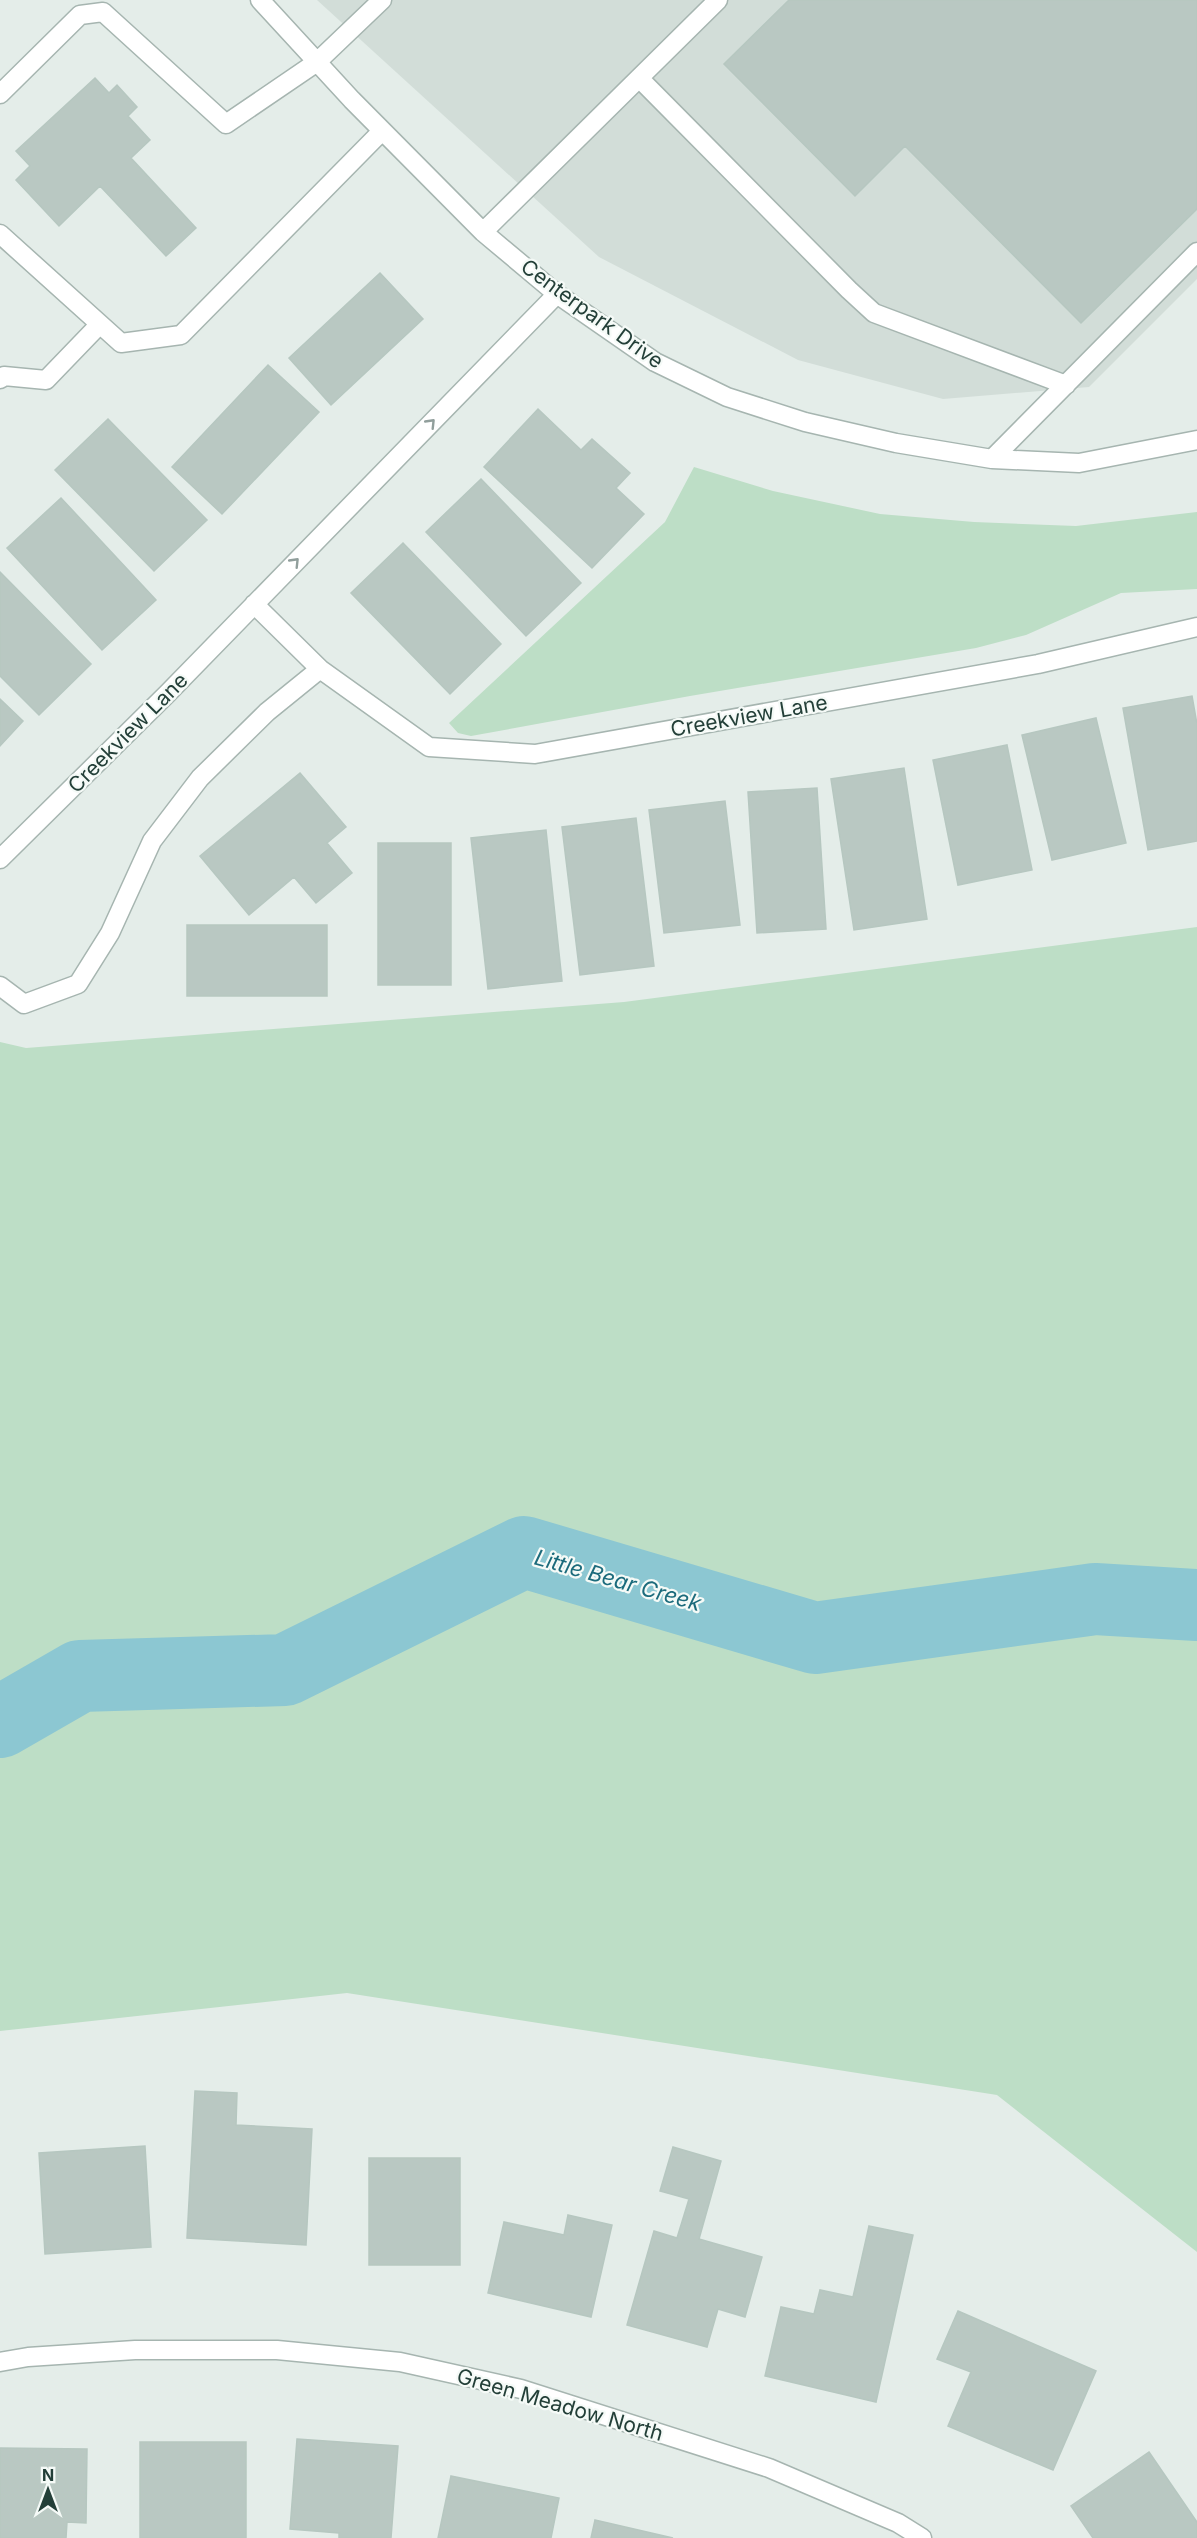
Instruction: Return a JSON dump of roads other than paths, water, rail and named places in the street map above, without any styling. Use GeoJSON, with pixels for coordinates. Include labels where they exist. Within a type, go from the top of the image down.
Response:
{"type":"FeatureCollection","features":[{"type":"Feature","properties":{"kind":"street","name":"Centerpark Drive"},"geometry":{"type":"LineString","coordinates":[[260,0],[382,131],[483,232],[557,294],[655,362],[727,397],[805,422],[896,443],[992,459],[1079,463],[1197,440]]}},
{"type":"Feature","properties":{"kind":"street"},"geometry":{"type":"LineString","coordinates":[[0,94],[80,15],[103,12],[226,124],[317,62],[382,0]]}},
{"type":"Feature","properties":{"kind":"street"},"geometry":{"type":"LineString","coordinates":[[483,232],[718,0]]}},
{"type":"Feature","properties":{"kind":"street"},"geometry":{"type":"LineString","coordinates":[[639,78],[874,313],[1066,385]]}},
{"type":"Feature","properties":{"kind":"street"},"geometry":{"type":"LineString","coordinates":[[0,234],[121,343],[181,335],[382,131]]}},
{"type":"Feature","properties":{"kind":"street"},"geometry":{"type":"LineString","coordinates":[[992,459],[1197,252]]}},
{"type":"Feature","properties":{"kind":"street","name":"Creekview Lane"},"geometry":{"type":"LineString","coordinates":[[0,860],[557,294]]}},
{"type":"Feature","properties":{"kind":"street"},"geometry":{"type":"LineString","coordinates":[[0,379],[4,376],[46,380],[100,324]]}},
{"type":"Feature","properties":{"kind":"street","name":"Creekview Lane"},"geometry":{"type":"LineString","coordinates":[[254,604],[320,669],[429,747],[535,754],[1038,664],[1197,627]]}},
{"type":"Feature","properties":{"kind":"street"},"geometry":{"type":"LineString","coordinates":[[0,986],[24,1004],[78,984],[110,933],[152,841],[200,778],[267,712],[320,669]]}},
{"type":"Feature","properties":{"kind":"street","name":"Green Meadow North"},"geometry":{"type":"LineString","coordinates":[[0,2362],[28,2357],[135,2350],[277,2350],[400,2362],[521,2389],[770,2468],[898,2523],[922,2538]]}},
{"type":"Feature","properties":{"kind":"waterway","name":"Little Bear Creek"},"geometry":{"type":"LineString","coordinates":[[0,1722],[80,1676],[285,1670],[524,1552],[815,1638],[1095,1599],[1197,1605]]}}]}
